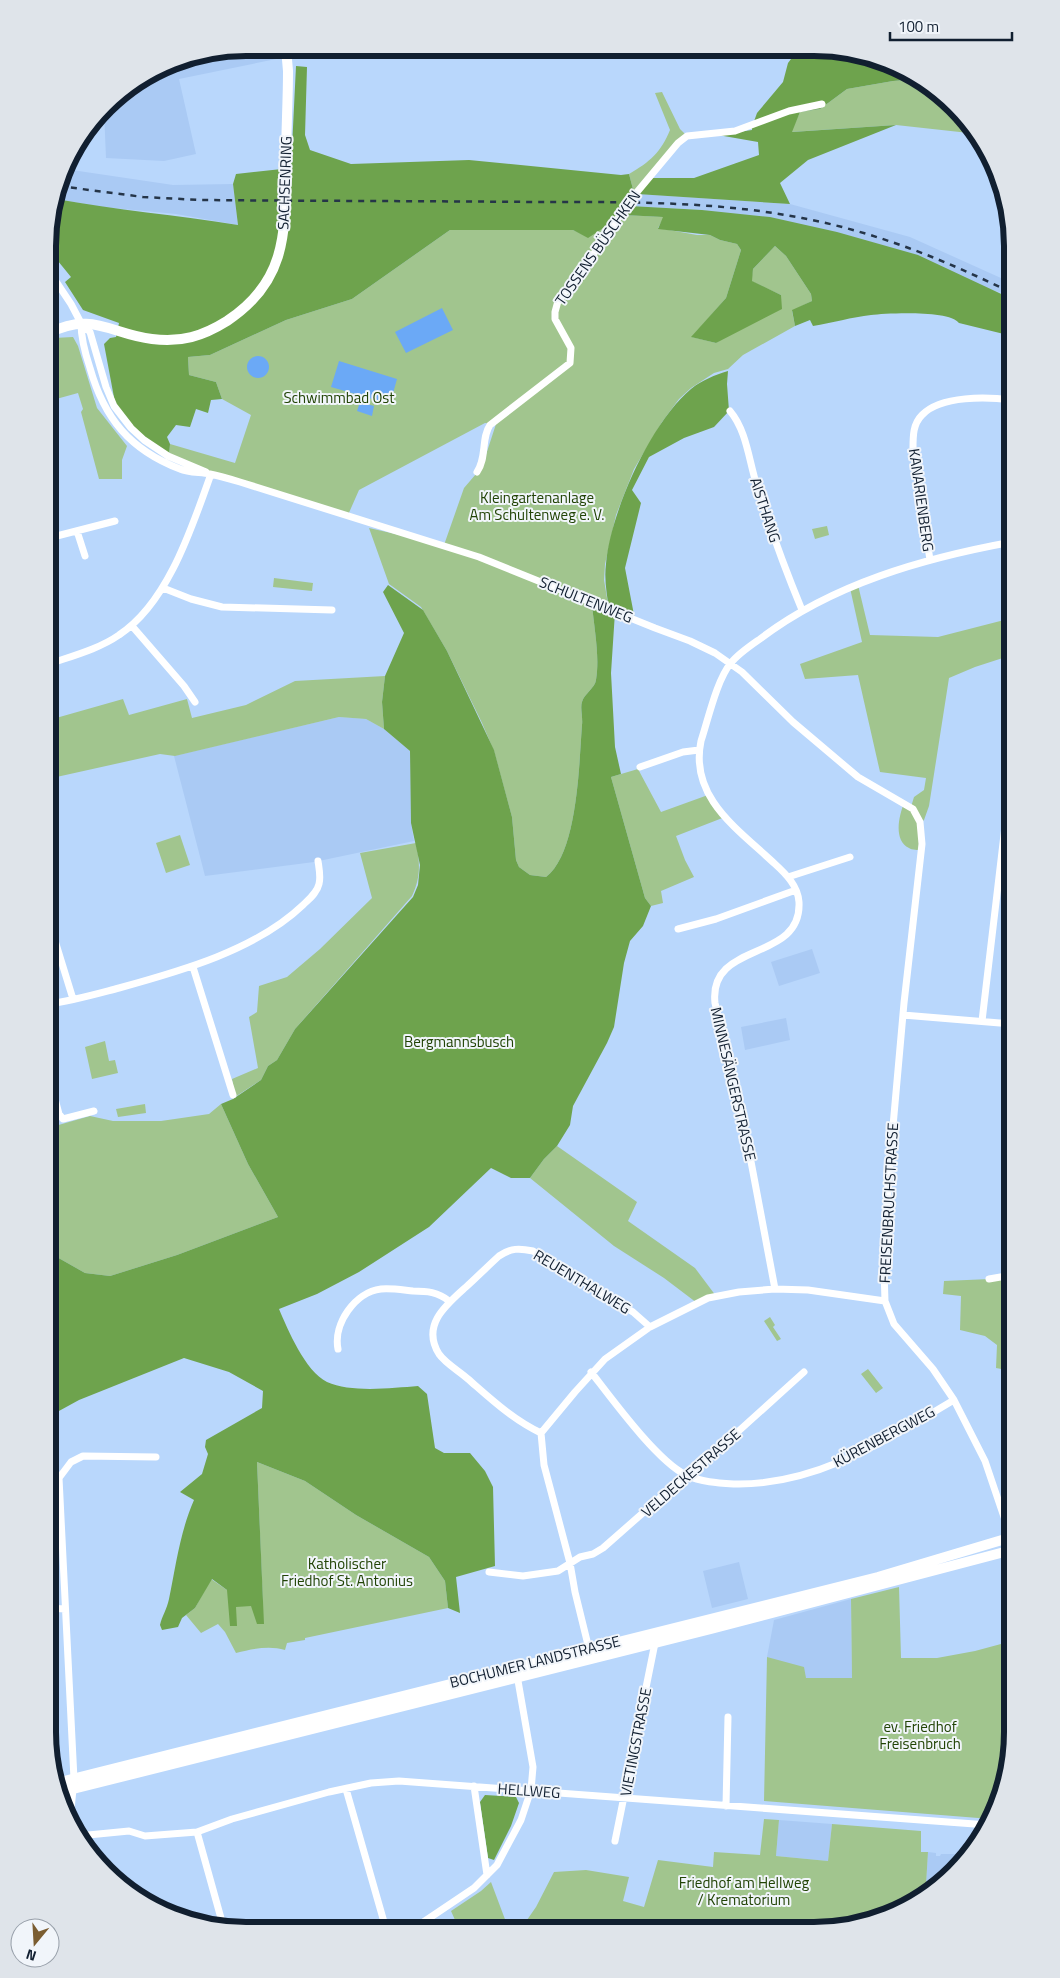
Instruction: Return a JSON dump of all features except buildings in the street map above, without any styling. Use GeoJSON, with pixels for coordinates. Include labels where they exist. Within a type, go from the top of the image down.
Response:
{"type":"FeatureCollection","features":[{"type":"Feature","properties":{"kind":"main road","name":"SACHSENRING"},"geometry":{"type":"LineString","coordinates":[[56,330],[80,323],[104,326],[146,338],[188,340],[217,327],[251,302],[267,284],[275,267],[281,246],[285,211],[287,56]]}},
{"type":"Feature","properties":{"kind":"main road","name":"BOCHUMER LANDSTRASSE"},"geometry":{"type":"LineString","coordinates":[[516,1672],[589,1649],[878,1576],[1004,1540]]}},
{"type":"Feature","properties":{"kind":"main road","name":"BOCHUMER LANDSTRASSE"},"geometry":{"type":"LineString","coordinates":[[65,1789],[73,1784],[516,1672],[655,1643],[1004,1552]]}},
{"type":"Feature","properties":{"kind":"main road","name":"BOCHUMER LANDSTRASSE"},"geometry":{"type":"LineString","coordinates":[[64,1783],[73,1784]]}},
{"type":"Feature","properties":{"kind":"street","name":"TOSSENS BÜSCHKEN"},"geometry":{"type":"LineString","coordinates":[[477,472],[484,458],[486,434],[490,426],[570,363],[571,348],[555,319],[558,301],[588,262],[632,198],[678,143],[687,136],[735,131],[789,111],[822,104]]}},
{"type":"Feature","properties":{"kind":"street","name":"SCHULTENWEG"},"geometry":{"type":"LineString","coordinates":[[56,282],[71,304],[80,323],[81,334],[96,388],[104,408],[120,429],[138,446],[168,464],[186,471],[211,474]]}},
{"type":"Feature","properties":{"kind":"street","name":"SCHULTENWEG"},"geometry":{"type":"LineString","coordinates":[[80,323],[90,332],[106,387],[114,406],[130,428],[168,456],[211,474],[479,557],[690,641],[731,663],[753,681],[793,722],[843,765],[858,777],[904,803],[915,812]]}},
{"type":"Feature","properties":{"kind":"street","name":"KANARIENBERG"},"geometry":{"type":"LineString","coordinates":[[930,560],[914,454],[913,434],[917,424],[922,414],[951,401],[1004,400]]}},
{"type":"Feature","properties":{"kind":"street","name":"AISTHANG"},"geometry":{"type":"LineString","coordinates":[[730,411],[740,427],[766,517],[802,610]]}},
{"type":"Feature","properties":{"kind":"street"},"geometry":{"type":"LineString","coordinates":[[56,662],[93,649],[117,637],[132,626],[162,588],[191,526],[211,474]]}},
{"type":"Feature","properties":{"kind":"street"},"geometry":{"type":"LineString","coordinates":[[56,536],[115,521]]}},
{"type":"Feature","properties":{"kind":"street"},"geometry":{"type":"LineString","coordinates":[[77,531],[85,556]]}},
{"type":"Feature","properties":{"kind":"street"},"geometry":{"type":"LineString","coordinates":[[731,663],[766,634],[802,610],[854,586],[930,560],[1004,544]]}},
{"type":"Feature","properties":{"kind":"street"},"geometry":{"type":"LineString","coordinates":[[162,588],[191,599],[222,607],[332,610]]}},
{"type":"Feature","properties":{"kind":"street"},"geometry":{"type":"LineString","coordinates":[[132,626],[184,686],[195,702]]}},
{"type":"Feature","properties":{"kind":"street","name":"MINNESÄNGERSTRASSE"},"geometry":{"type":"LineString","coordinates":[[731,663],[722,679],[699,750],[702,781],[714,806],[788,877],[798,897],[798,912],[793,927],[788,934],[777,942],[726,966],[718,977],[714,991],[715,1003],[746,1135],[775,1289]]}},
{"type":"Feature","properties":{"kind":"street"},"geometry":{"type":"LineString","coordinates":[[640,767],[683,752],[699,750]]}},
{"type":"Feature","properties":{"kind":"street","name":"FREISENBRUCHSTRASSE"},"geometry":{"type":"LineString","coordinates":[[915,812],[922,828],[922,844],[903,1015],[888,1182],[884,1263],[885,1301],[894,1324],[933,1369],[954,1400],[985,1462],[1004,1517]]}},
{"type":"Feature","properties":{"kind":"street"},"geometry":{"type":"LineString","coordinates":[[982,1021],[1004,835]]}},
{"type":"Feature","properties":{"kind":"street"},"geometry":{"type":"LineString","coordinates":[[788,877],[850,857]]}},
{"type":"Feature","properties":{"kind":"street"},"geometry":{"type":"LineString","coordinates":[[56,1002],[193,967],[268,931],[295,912],[313,895],[319,884],[318,861]]}},
{"type":"Feature","properties":{"kind":"street"},"geometry":{"type":"LineString","coordinates":[[678,929],[716,919],[796,890]]}},
{"type":"Feature","properties":{"kind":"street"},"geometry":{"type":"LineString","coordinates":[[56,944],[73,999]]}},
{"type":"Feature","properties":{"kind":"street"},"geometry":{"type":"LineString","coordinates":[[193,967],[233,1095]]}},
{"type":"Feature","properties":{"kind":"street"},"geometry":{"type":"LineString","coordinates":[[903,1015],[1004,1023]]}},
{"type":"Feature","properties":{"kind":"street"},"geometry":{"type":"LineString","coordinates":[[56,1103],[59,1114],[63,1119],[94,1111]]}},
{"type":"Feature","properties":{"kind":"street","name":"REUENTHALWEG"},"geometry":{"type":"LineString","coordinates":[[541,1433],[521,1424],[440,1356],[433,1344],[432,1330],[438,1316],[449,1300],[499,1256],[518,1248],[533,1251],[633,1312],[650,1327]]}},
{"type":"Feature","properties":{"kind":"street"},"geometry":{"type":"LineString","coordinates":[[989,1278],[1004,1276]]}},
{"type":"Feature","properties":{"kind":"street"},"geometry":{"type":"LineString","coordinates":[[338,1350],[336,1340],[346,1314],[356,1301],[367,1294],[381,1289],[430,1292],[442,1294],[449,1300]]}},
{"type":"Feature","properties":{"kind":"street"},"geometry":{"type":"LineString","coordinates":[[589,1649],[570,1563],[544,1465],[541,1433],[591,1372],[604,1359],[650,1327],[710,1298],[775,1289],[808,1290],[885,1301]]}},
{"type":"Feature","properties":{"kind":"street","name":"KÜRENBERGWEG"},"geometry":{"type":"LineString","coordinates":[[591,1372],[639,1432],[674,1467],[686,1475],[716,1483],[768,1483],[822,1470],[862,1452],[954,1400]]}},
{"type":"Feature","properties":{"kind":"street","name":"VELDECKESTRASSE"},"geometry":{"type":"LineString","coordinates":[[489,1572],[523,1576],[558,1571],[612,1542],[804,1372]]}},
{"type":"Feature","properties":{"kind":"street"},"geometry":{"type":"LineString","coordinates":[[59,1478],[71,1462],[83,1456],[156,1457]]}},
{"type":"Feature","properties":{"kind":"street"},"geometry":{"type":"LineString","coordinates":[[56,1474],[59,1478],[73,1784],[71,1805]]}},
{"type":"Feature","properties":{"kind":"street"},"geometry":{"type":"LineString","coordinates":[[999,1501],[1004,1506]]}},
{"type":"Feature","properties":{"kind":"street"},"geometry":{"type":"LineString","coordinates":[[56,1608],[65,1609]]}},
{"type":"Feature","properties":{"kind":"street","name":"VIETINGSTRASSE"},"geometry":{"type":"LineString","coordinates":[[615,1841],[655,1643]]}},
{"type":"Feature","properties":{"kind":"street"},"geometry":{"type":"LineString","coordinates":[[423,1922],[474,1888],[487,1875],[508,1846],[521,1820],[531,1790],[533,1767],[516,1672]]}},
{"type":"Feature","properties":{"kind":"street"},"geometry":{"type":"LineString","coordinates":[[726,1806],[728,1717]]}},
{"type":"Feature","properties":{"kind":"street","name":"HELLWEG"},"geometry":{"type":"LineString","coordinates":[[86,1835],[128,1831],[145,1836],[197,1832],[232,1819],[370,1783],[399,1782],[531,1790],[979,1824]]}},
{"type":"Feature","properties":{"kind":"street"},"geometry":{"type":"LineString","coordinates":[[474,1786],[487,1875]]}},
{"type":"Feature","properties":{"kind":"street"},"geometry":{"type":"LineString","coordinates":[[346,1789],[384,1922]]}},
{"type":"Feature","properties":{"kind":"street"},"geometry":{"type":"LineString","coordinates":[[197,1832],[222,1920]]}},
{"type":"Feature","properties":{"kind":"shaded area"},"geometry":{"type":"Polygon","coordinates":[[[246,56],[281,56],[281,58],[179,79],[196,154],[164,161],[106,158],[104,120],[140,88],[185,66],[209,60],[246,56]]]}},
{"type":"Feature","properties":{"kind":"shaded area"},"geometry":{"type":"Polygon","coordinates":[[[72,170],[173,185],[233,184],[238,225],[176,214],[102,207],[62,200],[72,170]]]}},
{"type":"Feature","properties":{"kind":"shaded area"},"geometry":{"type":"Polygon","coordinates":[[[637,194],[790,204],[910,237],[1004,279],[1004,295],[702,210],[630,206],[637,194]]]}},
{"type":"Feature","properties":{"kind":"shaded area"},"geometry":{"type":"Polygon","coordinates":[[[339,717],[366,719],[384,729],[410,751],[411,823],[414,841],[314,862],[205,876],[174,756],[339,717]]]}},
{"type":"Feature","properties":{"kind":"shaded area"},"geometry":{"type":"Polygon","coordinates":[[[812,949],[820,973],[779,986],[771,962],[812,949]]]}},
{"type":"Feature","properties":{"kind":"shaded area"},"geometry":{"type":"Polygon","coordinates":[[[786,1018],[790,1040],[745,1050],[741,1027],[786,1018]]]}},
{"type":"Feature","properties":{"kind":"shaded area"},"geometry":{"type":"Polygon","coordinates":[[[739,1562],[748,1599],[712,1608],[703,1571],[739,1562]]]}},
{"type":"Feature","properties":{"kind":"shaded area"},"geometry":{"type":"Polygon","coordinates":[[[851,1599],[852,1678],[806,1678],[767,1657],[774,1620],[851,1599]]]}},
{"type":"Feature","properties":{"kind":"shaded area"},"geometry":{"type":"Polygon","coordinates":[[[779,1820],[832,1824],[828,1861],[776,1856],[779,1820]]]}},
{"type":"Feature","properties":{"kind":"shaded area"},"geometry":{"type":"Polygon","coordinates":[[[928,1852],[936,1853],[936,1856],[941,1854],[960,1854],[939,1875],[926,1885],[928,1852]]]}},
{"type":"Feature","properties":{"kind":"green space"},"geometry":{"type":"Polygon","coordinates":[[[793,56],[839,58],[875,66],[905,80],[847,89],[820,109],[800,112],[792,132],[896,125],[808,160],[780,183],[790,204],[637,194],[652,178],[694,178],[759,155],[758,142],[718,135],[752,130],[757,113],[783,82],[788,63],[793,56]]]}},
{"type":"Feature","properties":{"kind":"green space"},"geometry":{"type":"Polygon","coordinates":[[[296,66],[307,67],[305,135],[310,150],[351,164],[469,160],[621,175],[629,174],[634,193],[614,221],[588,238],[573,230],[450,230],[352,299],[286,320],[210,355],[188,357],[189,375],[216,382],[222,399],[211,400],[208,413],[196,409],[190,427],[176,425],[167,437],[170,444],[169,456],[144,440],[116,408],[104,344],[110,338],[116,337],[119,323],[83,310],[65,282],[71,277],[56,259],[58,221],[62,200],[238,225],[233,184],[236,174],[291,168],[296,66]]]}},
{"type":"Feature","properties":{"kind":"green space"},"geometry":{"type":"Polygon","coordinates":[[[905,80],[930,95],[967,133],[896,125],[791,132],[800,112],[820,109],[847,89],[905,80]]]}},
{"type":"Feature","properties":{"kind":"green space"},"geometry":{"type":"Polygon","coordinates":[[[662,92],[680,129],[688,137],[673,144],[665,158],[634,193],[629,174],[654,156],[670,130],[655,93],[662,92]]]}},
{"type":"Feature","properties":{"kind":"green space"},"geometry":{"type":"Polygon","coordinates":[[[630,206],[702,210],[770,217],[837,232],[918,255],[1004,295],[1004,334],[959,323],[944,316],[918,313],[871,315],[813,326],[810,320],[795,326],[792,310],[812,301],[811,294],[786,256],[775,246],[753,269],[752,281],[781,295],[782,309],[716,343],[691,337],[726,298],[741,250],[737,244],[720,240],[710,235],[658,229],[663,217],[623,215],[630,206]]]}},
{"type":"Feature","properties":{"kind":"green space"},"geometry":{"type":"Polygon","coordinates":[[[623,215],[664,217],[658,228],[697,235],[710,235],[720,240],[737,244],[741,250],[726,298],[692,337],[716,343],[781,295],[751,281],[753,269],[775,246],[786,256],[811,294],[812,301],[792,311],[795,326],[743,355],[728,369],[714,373],[691,388],[679,399],[662,422],[634,469],[616,515],[605,564],[604,580],[609,610],[592,604],[597,671],[594,686],[583,699],[581,705],[582,722],[578,783],[571,828],[557,865],[546,877],[530,875],[519,867],[516,860],[512,817],[494,751],[482,723],[447,651],[421,607],[389,584],[369,528],[444,545],[464,488],[482,467],[496,424],[485,423],[359,490],[348,515],[211,474],[169,456],[170,444],[235,463],[251,415],[222,399],[216,382],[189,375],[188,357],[210,355],[286,320],[352,299],[450,230],[573,230],[588,237],[623,215]]]}},
{"type":"Feature","properties":{"kind":"green space"},"geometry":{"type":"Polygon","coordinates":[[[73,337],[78,346],[97,408],[127,446],[122,460],[122,479],[99,479],[81,412],[83,409],[78,393],[56,399],[56,338],[73,337]]]}},
{"type":"Feature","properties":{"kind":"green space","name":"Bergmannsbusch"},"geometry":{"type":"Polygon","coordinates":[[[728,371],[729,411],[714,427],[684,438],[649,457],[632,490],[641,503],[625,568],[635,620],[615,612],[611,673],[615,747],[621,774],[611,777],[645,898],[651,906],[643,926],[630,941],[624,963],[614,1027],[573,1106],[570,1125],[557,1146],[544,1159],[530,1178],[511,1178],[491,1168],[429,1227],[359,1272],[317,1294],[279,1309],[292,1338],[305,1360],[319,1377],[327,1382],[359,1389],[418,1386],[427,1394],[435,1448],[444,1453],[470,1453],[485,1471],[493,1487],[495,1566],[456,1577],[460,1613],[448,1608],[445,1581],[429,1557],[356,1515],[305,1481],[257,1462],[264,1624],[257,1624],[251,1606],[236,1607],[237,1626],[230,1626],[227,1590],[212,1579],[195,1608],[182,1618],[178,1627],[162,1630],[160,1625],[168,1603],[182,1536],[194,1500],[180,1492],[202,1474],[208,1454],[205,1447],[206,1440],[262,1408],[263,1391],[229,1372],[184,1358],[79,1400],[56,1413],[56,1257],[85,1273],[110,1276],[177,1255],[278,1217],[248,1164],[221,1104],[233,1099],[261,1080],[268,1066],[277,1060],[295,1029],[413,897],[418,885],[420,865],[411,823],[410,751],[384,729],[382,702],[385,676],[404,633],[383,592],[388,585],[423,610],[447,651],[494,750],[512,817],[516,860],[519,867],[530,875],[546,877],[557,865],[565,848],[575,806],[582,722],[581,704],[596,680],[597,652],[592,604],[609,610],[605,570],[615,520],[635,470],[661,423],[691,389],[709,378],[728,371]]]}},
{"type":"Feature","properties":{"kind":"green space"},"geometry":{"type":"Polygon","coordinates":[[[827,526],[829,535],[815,539],[812,529],[827,526]]]}},
{"type":"Feature","properties":{"kind":"green space"},"geometry":{"type":"Polygon","coordinates":[[[274,578],[313,583],[312,591],[273,587],[274,578]]]}},
{"type":"Feature","properties":{"kind":"green space"},"geometry":{"type":"Polygon","coordinates":[[[858,585],[870,635],[938,637],[1004,620],[1004,658],[949,678],[929,806],[921,823],[922,850],[909,848],[904,844],[899,834],[899,827],[900,814],[904,803],[911,807],[914,797],[924,790],[926,778],[880,772],[858,675],[805,679],[800,664],[862,642],[850,588],[858,585]]]}},
{"type":"Feature","properties":{"kind":"green space"},"geometry":{"type":"Polygon","coordinates":[[[385,676],[382,702],[384,729],[366,719],[339,717],[175,756],[160,754],[56,777],[56,718],[123,699],[129,715],[187,699],[192,718],[246,705],[295,681],[385,676]]]}},
{"type":"Feature","properties":{"kind":"green space"},"geometry":{"type":"Polygon","coordinates":[[[638,769],[661,812],[708,795],[725,817],[676,836],[694,877],[661,891],[663,903],[651,906],[645,898],[611,777],[638,769]]]}},
{"type":"Feature","properties":{"kind":"green space"},"geometry":{"type":"Polygon","coordinates":[[[180,835],[190,865],[166,873],[156,843],[180,835]]]}},
{"type":"Feature","properties":{"kind":"green space"},"geometry":{"type":"Polygon","coordinates":[[[416,843],[419,870],[412,896],[295,1029],[277,1060],[268,1066],[261,1080],[235,1097],[232,1079],[258,1068],[249,1017],[257,1012],[259,986],[287,977],[320,949],[372,898],[360,853],[416,843]]]}},
{"type":"Feature","properties":{"kind":"green space"},"geometry":{"type":"Polygon","coordinates":[[[105,1041],[109,1061],[115,1060],[118,1073],[92,1079],[85,1047],[105,1041]]]}},
{"type":"Feature","properties":{"kind":"green space"},"geometry":{"type":"Polygon","coordinates":[[[145,1104],[146,1113],[118,1117],[116,1109],[145,1104]]]}},
{"type":"Feature","properties":{"kind":"green space"},"geometry":{"type":"Polygon","coordinates":[[[221,1104],[248,1164],[278,1217],[177,1255],[110,1276],[85,1273],[56,1257],[56,1126],[90,1116],[113,1121],[161,1121],[209,1114],[221,1104]]]}},
{"type":"Feature","properties":{"kind":"green space"},"geometry":{"type":"Polygon","coordinates":[[[557,1146],[637,1202],[628,1221],[695,1268],[716,1296],[697,1303],[664,1278],[614,1246],[530,1178],[544,1159],[557,1146]]]}},
{"type":"Feature","properties":{"kind":"green space"},"geometry":{"type":"Polygon","coordinates":[[[1004,1277],[1004,1370],[996,1368],[997,1345],[985,1336],[960,1330],[961,1296],[943,1294],[944,1281],[1004,1277]]]}},
{"type":"Feature","properties":{"kind":"green space"},"geometry":{"type":"Polygon","coordinates":[[[770,1317],[775,1325],[773,1327],[781,1339],[777,1341],[764,1321],[770,1317]]]}},
{"type":"Feature","properties":{"kind":"green space"},"geometry":{"type":"Polygon","coordinates":[[[868,1369],[883,1388],[876,1393],[861,1374],[868,1369]]]}},
{"type":"Feature","properties":{"kind":"green space","name":"Katholischer Friedhof St. Antonius"},"geometry":{"type":"Polygon","coordinates":[[[257,1462],[305,1481],[356,1515],[429,1557],[445,1581],[448,1608],[305,1638],[305,1640],[287,1643],[285,1650],[267,1648],[236,1653],[225,1632],[218,1624],[201,1633],[186,1615],[195,1608],[211,1579],[227,1590],[263,1605],[257,1462]]]}},
{"type":"Feature","properties":{"kind":"green space","name":"ev. Friedhof Freisenbruch"},"geometry":{"type":"Polygon","coordinates":[[[899,1587],[901,1658],[937,1658],[1004,1643],[1004,1732],[1002,1757],[994,1793],[983,1818],[764,1801],[767,1657],[804,1667],[806,1678],[852,1678],[851,1599],[899,1587]]]}},
{"type":"Feature","properties":{"kind":"green space"},"geometry":{"type":"Polygon","coordinates":[[[485,1795],[516,1797],[519,1803],[511,1826],[494,1860],[488,1858],[480,1802],[485,1795]]]}},
{"type":"Feature","properties":{"kind":"green space","name":"Friedhof am Hellweg / Krematorium"},"geometry":{"type":"Polygon","coordinates":[[[764,1819],[779,1820],[776,1856],[828,1861],[832,1824],[921,1831],[921,1852],[928,1852],[927,1885],[898,1902],[875,1912],[839,1920],[814,1922],[526,1922],[536,1907],[554,1872],[586,1870],[629,1877],[623,1901],[644,1907],[658,1860],[713,1867],[714,1852],[760,1855],[764,1819]]]}},
{"type":"Feature","properties":{"kind":"green space"},"geometry":{"type":"Polygon","coordinates":[[[491,1882],[506,1922],[456,1922],[451,1911],[491,1882]]]}},
{"type":"Feature","properties":{"kind":"water"},"geometry":{"type":"Polygon","coordinates":[[[442,308],[453,330],[406,353],[395,332],[442,308]]]}},
{"type":"Feature","properties":{"kind":"water"},"geometry":{"type":"Polygon","coordinates":[[[258,356],[266,359],[269,367],[266,375],[258,378],[250,375],[247,367],[250,359],[258,356]]]}},
{"type":"Feature","properties":{"kind":"water"},"geometry":{"type":"Polygon","coordinates":[[[339,361],[397,379],[390,404],[331,387],[339,361]]]}},
{"type":"Feature","properties":{"kind":"water"},"geometry":{"type":"Polygon","coordinates":[[[360,402],[374,406],[372,416],[357,411],[360,402]]]}},
{"type":"Feature","properties":{"kind":"railway"},"geometry":{"type":"LineString","coordinates":[[66,187],[143,197],[201,200],[637,203],[736,208],[802,218],[857,231],[936,258],[1004,289]]}},
{"type":"Feature","properties":{"kind":"park label","name":"Schwimmbad Ost"},"geometry":{"type":"Point","coordinates":[339,398]}},
{"type":"Feature","properties":{"kind":"park label","name":"Kleingartenanlage Am Schultenweg e. V."},"geometry":{"type":"Point","coordinates":[537,506]}}]}
